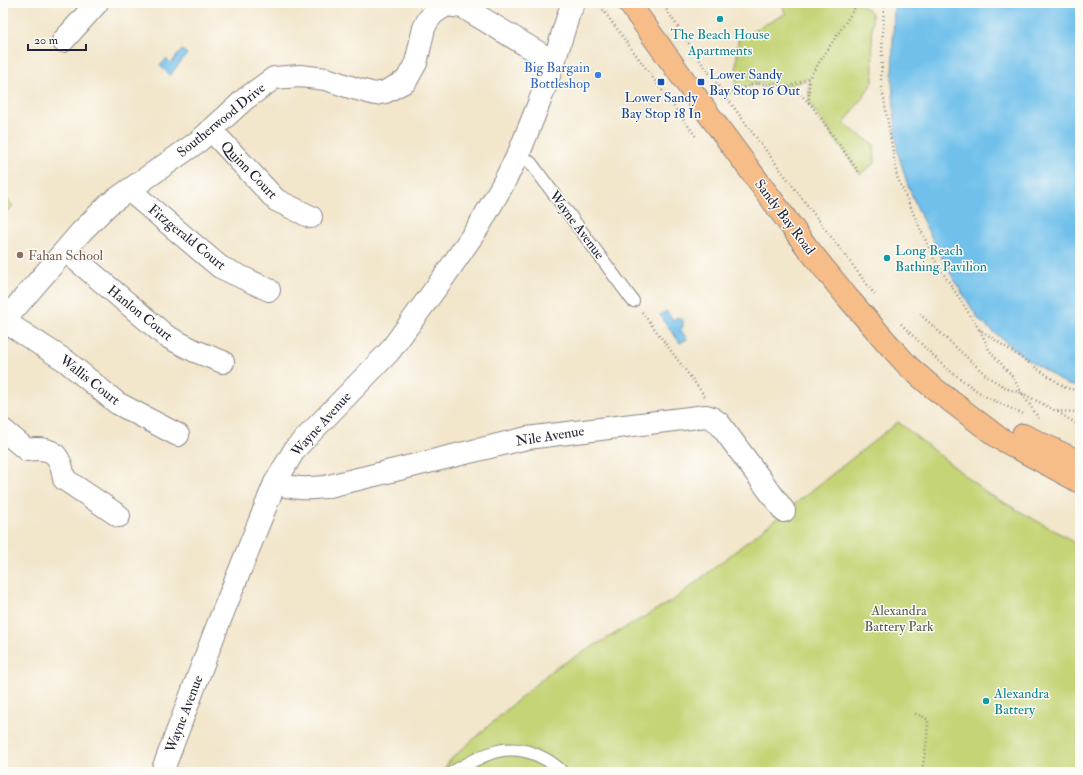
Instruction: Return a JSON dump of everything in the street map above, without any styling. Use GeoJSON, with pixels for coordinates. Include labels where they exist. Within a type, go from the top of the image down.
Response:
{"type":"FeatureCollection","features":[{"type":"Feature","properties":{"kind":"main road","name":"Sandy Bay Road"},"geometry":{"type":"LineString","coordinates":[[629,3],[806,246],[848,298],[909,367],[931,386],[1000,438],[1080,482]]}},
{"type":"Feature","properties":{"kind":"main road","name":"Sandy Bay Road"},"geometry":{"type":"LineString","coordinates":[[964,411],[1011,429],[1080,462]]}},
{"type":"Feature","properties":{"kind":"street"},"geometry":{"type":"LineString","coordinates":[[63,41],[97,3]]}},
{"type":"Feature","properties":{"kind":"street","name":"Wayne Avenue"},"geometry":{"type":"LineString","coordinates":[[162,772],[215,632],[275,482],[295,449],[389,352],[444,277],[478,226],[503,184],[518,153],[539,103],[554,62],[569,12],[574,3]]}},
{"type":"Feature","properties":{"kind":"street","name":"Southerwood Drive"},"geometry":{"type":"LineString","coordinates":[[3,322],[66,250],[109,204],[199,141],[245,99],[274,78],[300,76],[326,79],[375,94],[395,88],[406,81],[416,63],[424,28],[428,20],[434,13],[446,5],[463,7],[554,62]]}},
{"type":"Feature","properties":{"kind":"street","name":"Quinn Court"},"geometry":{"type":"LineString","coordinates":[[211,130],[276,200],[311,217]]}},
{"type":"Feature","properties":{"kind":"street","name":"Fitzgerald Court"},"geometry":{"type":"LineString","coordinates":[[129,190],[220,267],[269,290]]}},
{"type":"Feature","properties":{"kind":"street","name":"Hanlon Court"},"geometry":{"type":"LineString","coordinates":[[66,250],[166,336],[195,351],[223,362]]}},
{"type":"Feature","properties":{"kind":"street","name":"Wallis Court"},"geometry":{"type":"LineString","coordinates":[[3,322],[66,361],[117,403],[178,435]]}},
{"type":"Feature","properties":{"kind":"street"},"geometry":{"type":"LineString","coordinates":[[706,416],[719,423],[784,510]]}},
{"type":"Feature","properties":{"kind":"street","name":"Nile Avenue"},"geometry":{"type":"LineString","coordinates":[[275,482],[288,487],[305,489],[325,487],[527,438],[706,416]]}},
{"type":"Feature","properties":{"kind":"street"},"geometry":{"type":"LineString","coordinates":[[3,430],[27,450],[45,448],[54,453],[60,460],[64,479],[119,516]]}},
{"type":"Feature","properties":{"kind":"lane","name":"Wayne Avenue"},"geometry":{"type":"LineString","coordinates":[[518,153],[531,163],[633,301]]}},
{"type":"Feature","properties":{"kind":"lane"},"geometry":{"type":"LineString","coordinates":[[453,772],[478,757],[494,751],[506,749],[531,752],[551,763],[562,772]]}},
{"type":"Feature","properties":{"kind":"path"},"geometry":{"type":"LineString","coordinates":[[598,3],[697,138]]}},
{"type":"Feature","properties":{"kind":"path"},"geometry":{"type":"LineString","coordinates":[[662,3],[726,97],[880,301]]}},
{"type":"Feature","properties":{"kind":"path"},"geometry":{"type":"LineString","coordinates":[[808,103],[809,78],[858,3]]}},
{"type":"Feature","properties":{"kind":"path"},"geometry":{"type":"LineString","coordinates":[[884,3],[881,81],[897,177],[934,259],[979,329],[989,350],[1012,376],[1041,423],[1036,420]]}},
{"type":"Feature","properties":{"kind":"path"},"geometry":{"type":"LineString","coordinates":[[789,87],[809,78]]}},
{"type":"Feature","properties":{"kind":"path"},"geometry":{"type":"LineString","coordinates":[[707,112],[735,90],[755,84],[785,85],[799,93],[808,103],[860,174]]}},
{"type":"Feature","properties":{"kind":"path"},"geometry":{"type":"LineString","coordinates":[[633,301],[704,395],[706,416]]}},
{"type":"Feature","properties":{"kind":"path"},"geometry":{"type":"LineString","coordinates":[[920,314],[988,378],[1008,389],[1022,393],[1080,426]]}},
{"type":"Feature","properties":{"kind":"path"},"geometry":{"type":"LineString","coordinates":[[898,322],[946,368],[984,396],[1023,414]]}},
{"type":"Feature","properties":{"kind":"path"},"geometry":{"type":"LineString","coordinates":[[979,329],[1066,388],[1080,391]]}},
{"type":"Feature","properties":{"kind":"path"},"geometry":{"type":"LineString","coordinates":[[1056,411],[1080,412]]}},
{"type":"Feature","properties":{"kind":"path"},"geometry":{"type":"LineString","coordinates":[[915,714],[928,720],[922,772]]}},
{"type":"Feature","properties":{"kind":"green space"},"geometry":{"type":"Polygon","coordinates":[[[782,3],[859,3],[872,13],[873,82],[844,124],[874,145],[875,163],[860,174],[809,103],[809,78],[789,87],[785,85],[755,84],[735,90],[738,39],[785,14],[782,3]]]}},
{"type":"Feature","properties":{"kind":"green space"},"geometry":{"type":"Polygon","coordinates":[[[3,194],[13,206],[3,214],[3,194]]]}},
{"type":"Feature","properties":{"kind":"green space","name":"Alexandra Battery Park"},"geometry":{"type":"Polygon","coordinates":[[[898,422],[987,493],[1066,537],[1080,548],[1079,772],[441,772],[451,759],[552,670],[675,599],[898,422]]]}},
{"type":"Feature","properties":{"kind":"water"},"geometry":{"type":"Polygon","coordinates":[[[894,3],[1080,3],[1080,387],[1068,385],[1024,357],[979,320],[947,268],[921,217],[908,186],[897,150],[892,80],[894,3]]]}},
{"type":"Feature","properties":{"kind":"water"},"geometry":{"type":"Polygon","coordinates":[[[182,50],[187,54],[170,75],[160,66],[166,59],[171,63],[182,50]]]}},
{"type":"Feature","properties":{"kind":"water"},"geometry":{"type":"Polygon","coordinates":[[[666,311],[673,320],[677,317],[683,320],[683,327],[680,329],[687,339],[680,343],[660,315],[666,311]]]}},
{"type":"Feature","properties":{"kind":"place","name":"The Beach House Apartments"},"geometry":{"type":"Point","coordinates":[720,19]}},
{"type":"Feature","properties":{"kind":"place","name":"Big Bargain Bottleshop"},"geometry":{"type":"Point","coordinates":[598,75]}},
{"type":"Feature","properties":{"kind":"place","name":"Lower Sandy Bay Stop 18 In"},"geometry":{"type":"Point","coordinates":[661,82]}},
{"type":"Feature","properties":{"kind":"place","name":"Lower Sandy Bay Stop 16 Out"},"geometry":{"type":"Point","coordinates":[701,82]}},
{"type":"Feature","properties":{"kind":"place","name":"Fahan School"},"geometry":{"type":"Point","coordinates":[20,255]}},
{"type":"Feature","properties":{"kind":"place","name":"Long Beach Bathing Pavilion"},"geometry":{"type":"Point","coordinates":[887,258]}},
{"type":"Feature","properties":{"kind":"place","name":"Alexandra Battery"},"geometry":{"type":"Point","coordinates":[986,701]}}]}
